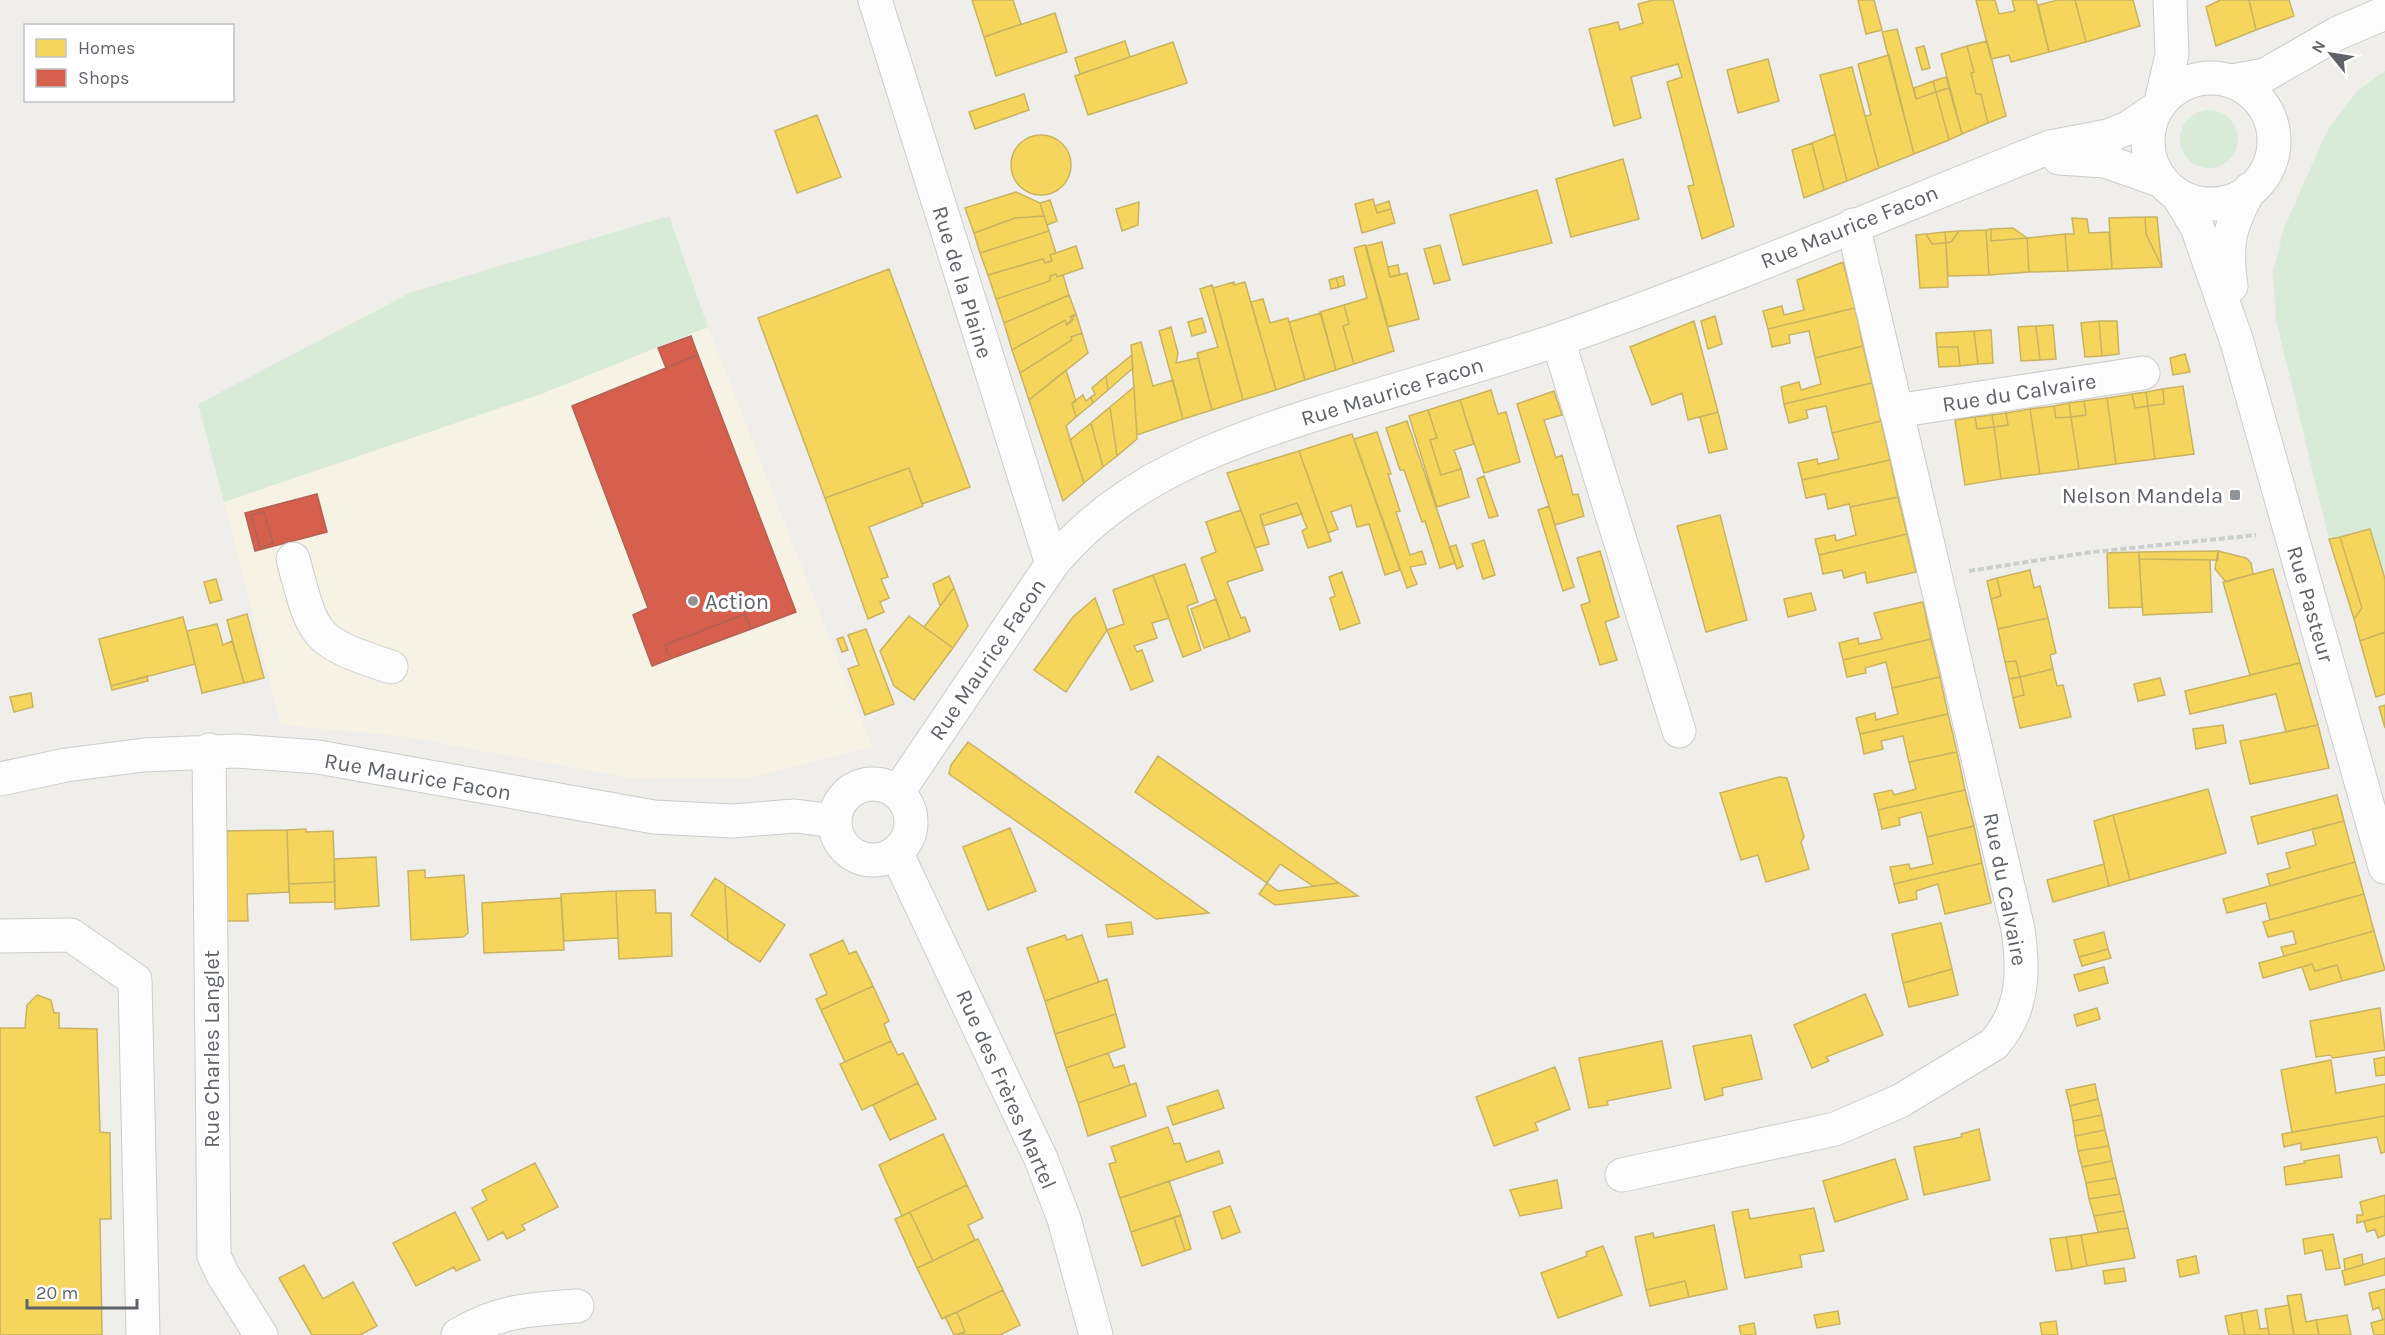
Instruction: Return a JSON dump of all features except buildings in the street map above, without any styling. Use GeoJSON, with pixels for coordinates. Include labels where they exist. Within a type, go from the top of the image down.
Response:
{"type":"FeatureCollection","features":[{"type":"Feature","properties":{"kind":"street","name":"Rue de la Plaine"},"geometry":{"type":"LineString","coordinates":[[875,0],[1052,564]]}},
{"type":"Feature","properties":{"kind":"street"},"geometry":{"type":"LineString","coordinates":[[2171,0],[2194,51],[2223,79],[2246,88],[2258,98],[2266,111],[2273,134],[2269,164],[2250,189],[2237,198],[2214,203],[2199,202],[2170,188],[2154,168],[2148,146],[2150,123],[2159,105],[2172,55],[2171,0]]}},
{"type":"Feature","properties":{"kind":"street"},"geometry":{"type":"LineString","coordinates":[[2159,105],[2185,83],[2265,75],[2338,33],[2385,13]]}},
{"type":"Feature","properties":{"kind":"street","name":"Rue Maurice Facon"},"geometry":{"type":"LineString","coordinates":[[898,792],[1068,543],[1110,506],[1197,456],[1273,428],[1558,340],[2060,144],[2108,136],[2128,128],[2159,105]]}},
{"type":"Feature","properties":{"kind":"street","name":"Rue Maurice Facon"},"geometry":{"type":"LineString","coordinates":[[2016,161],[2091,158],[2121,165],[2170,188]]}},
{"type":"Feature","properties":{"kind":"street","name":"Rue Pasteur"},"geometry":{"type":"LineString","coordinates":[[2170,188],[2197,227],[2237,342],[2385,867]]}},
{"type":"Feature","properties":{"kind":"street","name":"Rue Pasteur"},"geometry":{"type":"LineString","coordinates":[[2237,342],[2228,242],[2232,222],[2250,189]]}},
{"type":"Feature","properties":{"kind":"street","name":"Rue du Calvaire"},"geometry":{"type":"LineString","coordinates":[[1622,1175],[1811,1136],[1859,1120],[1900,1101],[1976,1057],[1994,1044],[2006,1030],[2015,1011],[2023,977],[2018,928],[1853,225]]}},
{"type":"Feature","properties":{"kind":"street"},"geometry":{"type":"LineString","coordinates":[[1558,340],[1679,731]]}},
{"type":"Feature","properties":{"kind":"street","name":"Rue du Calvaire"},"geometry":{"type":"LineString","coordinates":[[1896,411],[2143,373]]}},
{"type":"Feature","properties":{"kind":"street"},"geometry":{"type":"LineString","coordinates":[[293,559],[307,612],[323,638],[351,654],[391,667]]}},
{"type":"Feature","properties":{"kind":"street","name":"Rue Maurice Facon"},"geometry":{"type":"LineString","coordinates":[[0,779],[105,759],[209,750],[318,757],[654,817],[732,821],[795,816],[835,821]]}},
{"type":"Feature","properties":{"kind":"street","name":"Rue Charles Langlet"},"geometry":{"type":"LineString","coordinates":[[209,750],[214,1256],[223,1275],[261,1335]]}},
{"type":"Feature","properties":{"kind":"street"},"geometry":{"type":"LineString","coordinates":[[878,784],[898,792],[911,818],[908,837],[896,852],[877,860],[856,856],[840,842],[835,821],[841,801],[858,787],[878,784]]}},
{"type":"Feature","properties":{"kind":"street","name":"Rue des Frères Martel"},"geometry":{"type":"LineString","coordinates":[[896,852],[925,909],[1041,1159],[1064,1219],[1096,1335]]}},
{"type":"Feature","properties":{"kind":"street"},"geometry":{"type":"LineString","coordinates":[[0,936],[71,935],[135,981],[143,1335]]}},
{"type":"Feature","properties":{"kind":"street"},"geometry":{"type":"LineString","coordinates":[[458,1335],[498,1315],[519,1310],[577,1306]]}},
{"type":"Feature","properties":{"kind":"path"},"geometry":{"type":"LineString","coordinates":[[1936,576],[2084,553],[2291,531]]}},
{"type":"Feature","properties":{"kind":"shaded area"},"geometry":{"type":"Polygon","coordinates":[[[708,327],[872,747],[754,777],[636,779],[401,736],[281,725],[224,502],[544,393],[708,327]]]}},
{"type":"Feature","properties":{"kind":"green space"},"geometry":{"type":"Polygon","coordinates":[[[2385,71],[2385,579],[2370,529],[2329,539],[2276,320],[2273,272],[2284,228],[2327,131],[2358,90],[2385,71]]]}},
{"type":"Feature","properties":{"kind":"green space"},"geometry":{"type":"Polygon","coordinates":[[[2203,110],[2215,110],[2230,118],[2238,133],[2238,145],[2230,160],[2215,168],[2203,168],[2188,160],[2180,145],[2180,133],[2188,118],[2203,110]]]}},
{"type":"Feature","properties":{"kind":"green space"},"geometry":{"type":"Polygon","coordinates":[[[669,216],[708,327],[544,393],[224,502],[198,404],[412,292],[669,216]]]}},
{"type":"Feature","properties":{"kind":"place","name":"Nelson Mandela"},"geometry":{"type":"Point","coordinates":[2235,495]}},
{"type":"Feature","properties":{"kind":"place","name":"Action"},"geometry":{"type":"Point","coordinates":[693,601]}}]}
